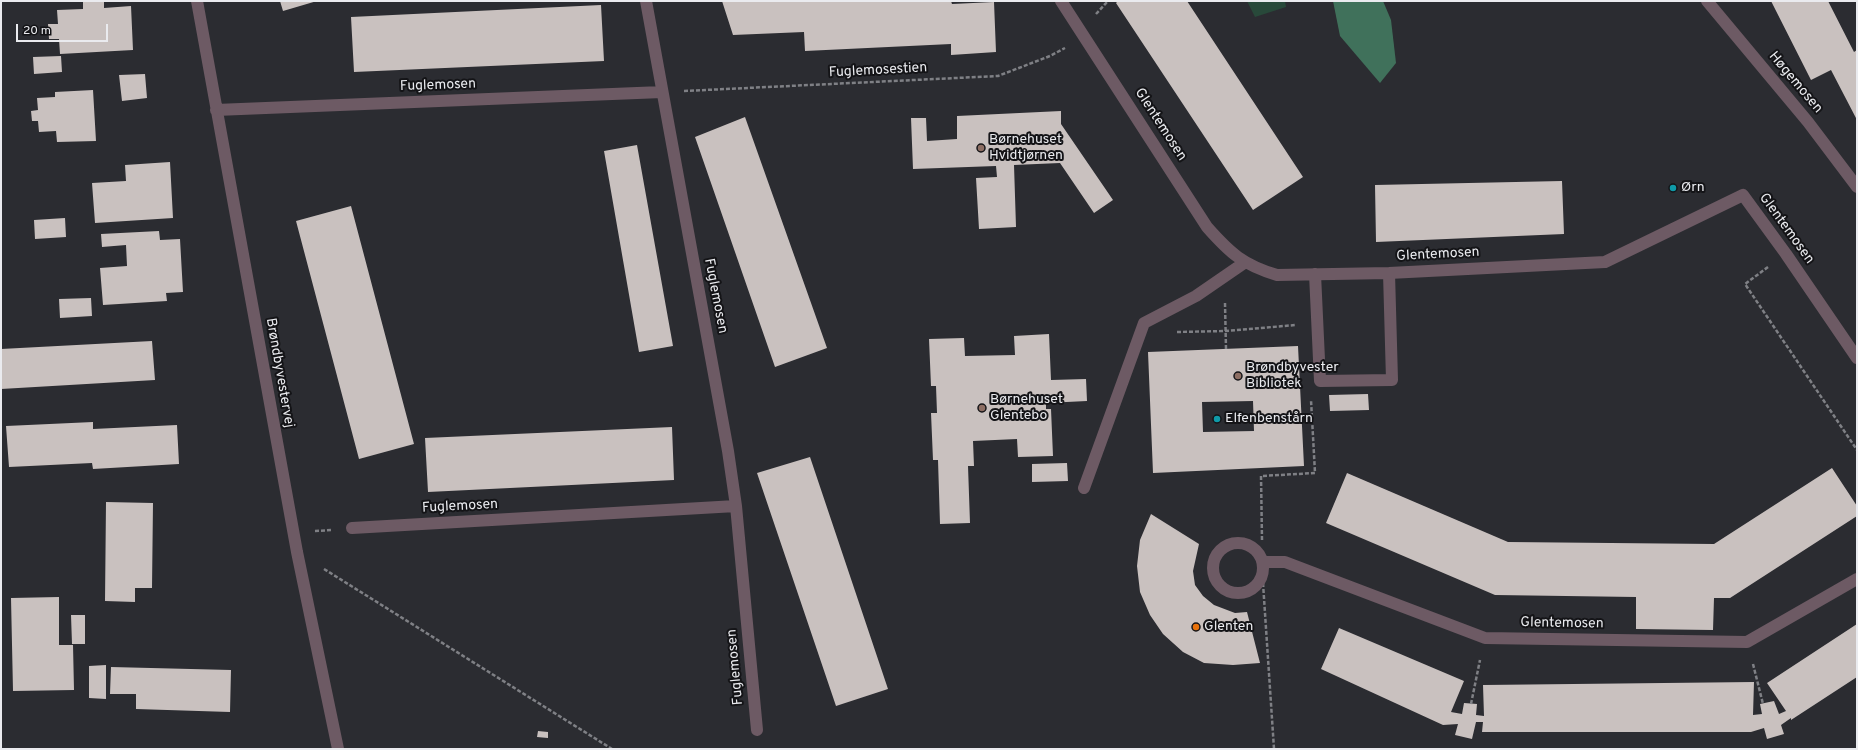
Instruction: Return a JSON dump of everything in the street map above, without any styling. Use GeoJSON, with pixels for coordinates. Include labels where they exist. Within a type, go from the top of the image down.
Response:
{"type":"FeatureCollection","features":[{"type":"Feature","properties":{"kind":"street","name":"Brøndbyvestervej"},"geometry":{"type":"LineString","coordinates":[[197,1],[293,532],[338,749]]}},
{"type":"Feature","properties":{"kind":"street","name":"Fuglemosen"},"geometry":{"type":"LineString","coordinates":[[646,1],[723,420],[736,506],[757,730]]}},
{"type":"Feature","properties":{"kind":"street","name":"Glentemosen"},"geometry":{"type":"LineString","coordinates":[[1061,1],[1208,227],[1226,247],[1244,263],[1277,275],[1389,272],[1605,262],[1743,195],[1786,254],[1857,358]]}},
{"type":"Feature","properties":{"kind":"street","name":"Høgemosen"},"geometry":{"type":"LineString","coordinates":[[1707,1],[1808,122],[1857,187]]}},
{"type":"Feature","properties":{"kind":"street","name":"Fuglemosen"},"geometry":{"type":"LineString","coordinates":[[216,110],[662,92]]}},
{"type":"Feature","properties":{"kind":"street"},"geometry":{"type":"LineString","coordinates":[[1084,488],[1144,323],[1196,296],[1244,263]]}},
{"type":"Feature","properties":{"kind":"street"},"geometry":{"type":"LineString","coordinates":[[1315,274],[1320,381],[1392,380],[1389,272]]}},
{"type":"Feature","properties":{"kind":"street","name":"Fuglemosen"},"geometry":{"type":"LineString","coordinates":[[352,528],[736,506]]}},
{"type":"Feature","properties":{"kind":"street"},"geometry":{"type":"LineString","coordinates":[[1245,542],[1257,551],[1263,562],[1263,575],[1256,586],[1245,592],[1233,593],[1221,588],[1213,577],[1212,563],[1218,550],[1231,543],[1245,542]]}},
{"type":"Feature","properties":{"kind":"street","name":"Glentemosen"},"geometry":{"type":"LineString","coordinates":[[1263,562],[1285,562],[1484,638],[1747,642]]}},
{"type":"Feature","properties":{"kind":"street"},"geometry":{"type":"LineString","coordinates":[[1747,642],[1857,579]]}},
{"type":"Feature","properties":{"kind":"path","name":"Fuglemosestien"},"geometry":{"type":"LineString","coordinates":[[662,92],[998,76],[1050,56],[1070,46],[1081,30]]}},
{"type":"Feature","properties":{"kind":"path"},"geometry":{"type":"LineString","coordinates":[[1786,254],[1745,284],[1857,450]]}},
{"type":"Feature","properties":{"kind":"path"},"geometry":{"type":"LineString","coordinates":[[1226,309],[1226,349]]}},
{"type":"Feature","properties":{"kind":"path"},"geometry":{"type":"LineString","coordinates":[[1141,333],[1225,331],[1318,323]]}},
{"type":"Feature","properties":{"kind":"path"},"geometry":{"type":"LineString","coordinates":[[1263,562],[1261,476],[1315,473],[1310,394],[1320,381]]}},
{"type":"Feature","properties":{"kind":"path"},"geometry":{"type":"LineString","coordinates":[[293,532],[352,528]]}},
{"type":"Feature","properties":{"kind":"path"},"geometry":{"type":"LineString","coordinates":[[297,552],[612,749]]}},
{"type":"Feature","properties":{"kind":"path"},"geometry":{"type":"LineString","coordinates":[[1263,575],[1274,749]]}},
{"type":"Feature","properties":{"kind":"path"},"geometry":{"type":"LineString","coordinates":[[1471,704],[1484,638]]}},
{"type":"Feature","properties":{"kind":"path"},"geometry":{"type":"LineString","coordinates":[[1747,642],[1763,704]]}},
{"type":"Feature","properties":{"kind":"green space"},"geometry":{"type":"Polygon","coordinates":[[[1247,1],[1285,1],[1286,7],[1255,17],[1247,1]]]}},
{"type":"Feature","properties":{"kind":"green space"},"geometry":{"type":"Polygon","coordinates":[[[1333,1],[1383,1],[1391,20],[1396,63],[1380,83],[1340,36],[1333,1]]]}},
{"type":"Feature","properties":{"kind":"building"},"geometry":{"type":"Polygon","coordinates":[[[83,1],[104,1],[104,8],[131,6],[133,50],[60,54],[59,39],[49,39],[48,24],[58,24],[57,10],[83,9],[83,1]]]}},
{"type":"Feature","properties":{"kind":"building"},"geometry":{"type":"Polygon","coordinates":[[[280,1],[317,1],[283,11],[280,1]]]}},
{"type":"Feature","properties":{"kind":"building"},"geometry":{"type":"Polygon","coordinates":[[[722,1],[951,1],[952,4],[994,2],[996,52],[951,55],[951,44],[805,51],[804,32],[733,35],[722,1]]]}},
{"type":"Feature","properties":{"kind":"building"},"geometry":{"type":"Polygon","coordinates":[[[1118,1],[1187,1],[1303,177],[1253,210],[1116,3],[1118,1]]]}},
{"type":"Feature","properties":{"kind":"building"},"geometry":{"type":"Polygon","coordinates":[[[1771,1],[1828,1],[1854,52],[1857,50],[1857,120],[1831,70],[1811,80],[1771,1]]]}},
{"type":"Feature","properties":{"kind":"building"},"geometry":{"type":"Polygon","coordinates":[[[601,5],[604,61],[354,72],[351,17],[601,5]]]}},
{"type":"Feature","properties":{"kind":"building"},"geometry":{"type":"Polygon","coordinates":[[[61,56],[62,72],[34,74],[33,57],[61,56]]]}},
{"type":"Feature","properties":{"kind":"building"},"geometry":{"type":"Polygon","coordinates":[[[145,74],[147,98],[122,101],[119,75],[145,74]]]}},
{"type":"Feature","properties":{"kind":"building"},"geometry":{"type":"Polygon","coordinates":[[[93,90],[96,141],[57,142],[56,131],[39,132],[38,121],[32,121],[31,111],[38,110],[37,98],[55,97],[55,92],[93,90]]]}},
{"type":"Feature","properties":{"kind":"building"},"geometry":{"type":"Polygon","coordinates":[[[1061,111],[1061,124],[1113,200],[1094,213],[1060,163],[1014,165],[1016,227],[979,229],[976,178],[997,177],[996,166],[913,169],[911,118],[926,118],[927,141],[957,139],[957,116],[1061,111]]]}},
{"type":"Feature","properties":{"kind":"building"},"geometry":{"type":"Polygon","coordinates":[[[745,117],[827,348],[775,367],[695,137],[745,117]]]}},
{"type":"Feature","properties":{"kind":"building"},"geometry":{"type":"Polygon","coordinates":[[[637,145],[673,346],[639,352],[604,151],[637,145]]]}},
{"type":"Feature","properties":{"kind":"building"},"geometry":{"type":"Polygon","coordinates":[[[170,162],[173,218],[95,223],[92,183],[126,181],[125,165],[170,162]]]}},
{"type":"Feature","properties":{"kind":"building"},"geometry":{"type":"Polygon","coordinates":[[[1562,181],[1564,234],[1376,242],[1375,185],[1562,181]]]}},
{"type":"Feature","properties":{"kind":"building"},"geometry":{"type":"Polygon","coordinates":[[[351,206],[414,444],[359,459],[296,221],[351,206]]]}},
{"type":"Feature","properties":{"kind":"building"},"geometry":{"type":"Polygon","coordinates":[[[65,218],[66,237],[35,239],[34,220],[65,218]]]}},
{"type":"Feature","properties":{"kind":"building"},"geometry":{"type":"Polygon","coordinates":[[[159,231],[160,240],[180,239],[183,292],[166,293],[167,301],[103,305],[100,268],[127,266],[126,245],[102,247],[101,234],[159,231]]]}},
{"type":"Feature","properties":{"kind":"building"},"geometry":{"type":"Polygon","coordinates":[[[91,298],[92,316],[60,318],[59,299],[91,298]]]}},
{"type":"Feature","properties":{"kind":"building","name":"Børnehuset Glentebo"},"geometry":{"type":"Polygon","coordinates":[[[1049,334],[1051,380],[1086,379],[1087,401],[1046,403],[1046,409],[1051,409],[1053,456],[1018,457],[1017,439],[973,441],[974,466],[968,466],[970,523],[940,524],[938,460],[933,460],[931,413],[937,413],[936,386],[931,386],[929,339],[964,338],[965,356],[1015,355],[1014,336],[1049,334]]]}},
{"type":"Feature","properties":{"kind":"building"},"geometry":{"type":"Polygon","coordinates":[[[152,341],[155,380],[1,389],[1,349],[152,341]]]}},
{"type":"Feature","properties":{"kind":"building"},"geometry":{"type":"Polygon","coordinates":[[[1298,346],[1304,466],[1153,473],[1148,352],[1298,346]],[[1253,401],[1202,402],[1203,432],[1254,431],[1253,401]]]}},
{"type":"Feature","properties":{"kind":"building"},"geometry":{"type":"Polygon","coordinates":[[[1368,394],[1369,410],[1330,411],[1329,395],[1368,394]]]}},
{"type":"Feature","properties":{"kind":"building"},"geometry":{"type":"Polygon","coordinates":[[[93,422],[93,429],[177,425],[179,464],[93,469],[92,463],[9,467],[6,426],[93,422]]]}},
{"type":"Feature","properties":{"kind":"building"},"geometry":{"type":"Polygon","coordinates":[[[672,427],[674,480],[428,492],[425,438],[672,427]]]}},
{"type":"Feature","properties":{"kind":"building"},"geometry":{"type":"Polygon","coordinates":[[[810,457],[888,689],[836,706],[757,473],[810,457]]]}},
{"type":"Feature","properties":{"kind":"building"},"geometry":{"type":"Polygon","coordinates":[[[1067,463],[1068,481],[1032,482],[1032,464],[1067,463]]]}},
{"type":"Feature","properties":{"kind":"building"},"geometry":{"type":"Polygon","coordinates":[[[1832,468],[1857,506],[1857,516],[1730,598],[1714,598],[1713,630],[1636,629],[1636,597],[1495,595],[1326,523],[1347,473],[1508,542],[1714,544],[1832,468]]]}},
{"type":"Feature","properties":{"kind":"building"},"geometry":{"type":"Polygon","coordinates":[[[106,502],[153,503],[152,588],[135,588],[135,602],[105,601],[106,502]]]}},
{"type":"Feature","properties":{"kind":"building"},"geometry":{"type":"Polygon","coordinates":[[[1151,514],[1199,544],[1193,571],[1195,585],[1203,596],[1214,605],[1235,613],[1247,612],[1260,663],[1233,665],[1204,663],[1183,652],[1163,634],[1150,615],[1140,592],[1137,566],[1140,540],[1151,514]]]}},
{"type":"Feature","properties":{"kind":"building"},"geometry":{"type":"Polygon","coordinates":[[[59,597],[59,645],[73,645],[74,690],[13,691],[11,598],[59,597]]]}},
{"type":"Feature","properties":{"kind":"building"},"geometry":{"type":"Polygon","coordinates":[[[71,615],[85,615],[85,644],[72,644],[71,615]]]}},
{"type":"Feature","properties":{"kind":"building"},"geometry":{"type":"Polygon","coordinates":[[[1857,624],[1857,677],[1781,725],[1784,734],[1767,739],[1764,728],[1751,732],[1482,732],[1483,722],[1476,722],[1472,739],[1455,735],[1458,724],[1443,725],[1321,669],[1339,628],[1464,681],[1451,712],[1462,714],[1464,703],[1477,704],[1476,715],[1484,716],[1483,685],[1754,682],[1753,715],[1762,714],[1760,704],[1774,701],[1779,714],[1786,711],[1767,683],[1857,624]]]}},
{"type":"Feature","properties":{"kind":"building"},"geometry":{"type":"Polygon","coordinates":[[[106,665],[106,699],[89,698],[89,666],[106,665]]]}},
{"type":"Feature","properties":{"kind":"building"},"geometry":{"type":"Polygon","coordinates":[[[111,667],[231,670],[230,712],[136,709],[136,694],[110,694],[111,667]]]}},
{"type":"Feature","properties":{"kind":"building"},"geometry":{"type":"Polygon","coordinates":[[[538,731],[548,732],[548,738],[537,737],[538,731]]]}},
{"type":"Feature","properties":{"kind":"place","name":"Børnehuset Hvidtjørnen"},"geometry":{"type":"Point","coordinates":[981,148]}},
{"type":"Feature","properties":{"kind":"place","name":"Ørn"},"geometry":{"type":"Point","coordinates":[1673,188]}},
{"type":"Feature","properties":{"kind":"place","name":"Brøndbyvester Bibliotek"},"geometry":{"type":"Point","coordinates":[1238,376]}},
{"type":"Feature","properties":{"kind":"place","name":"Børnehuset Glentebo"},"geometry":{"type":"Point","coordinates":[982,408]}},
{"type":"Feature","properties":{"kind":"place","name":"Elfenbenstårn"},"geometry":{"type":"Point","coordinates":[1217,419]}},
{"type":"Feature","properties":{"kind":"place","name":"Glenten"},"geometry":{"type":"Point","coordinates":[1196,627]}}]}
